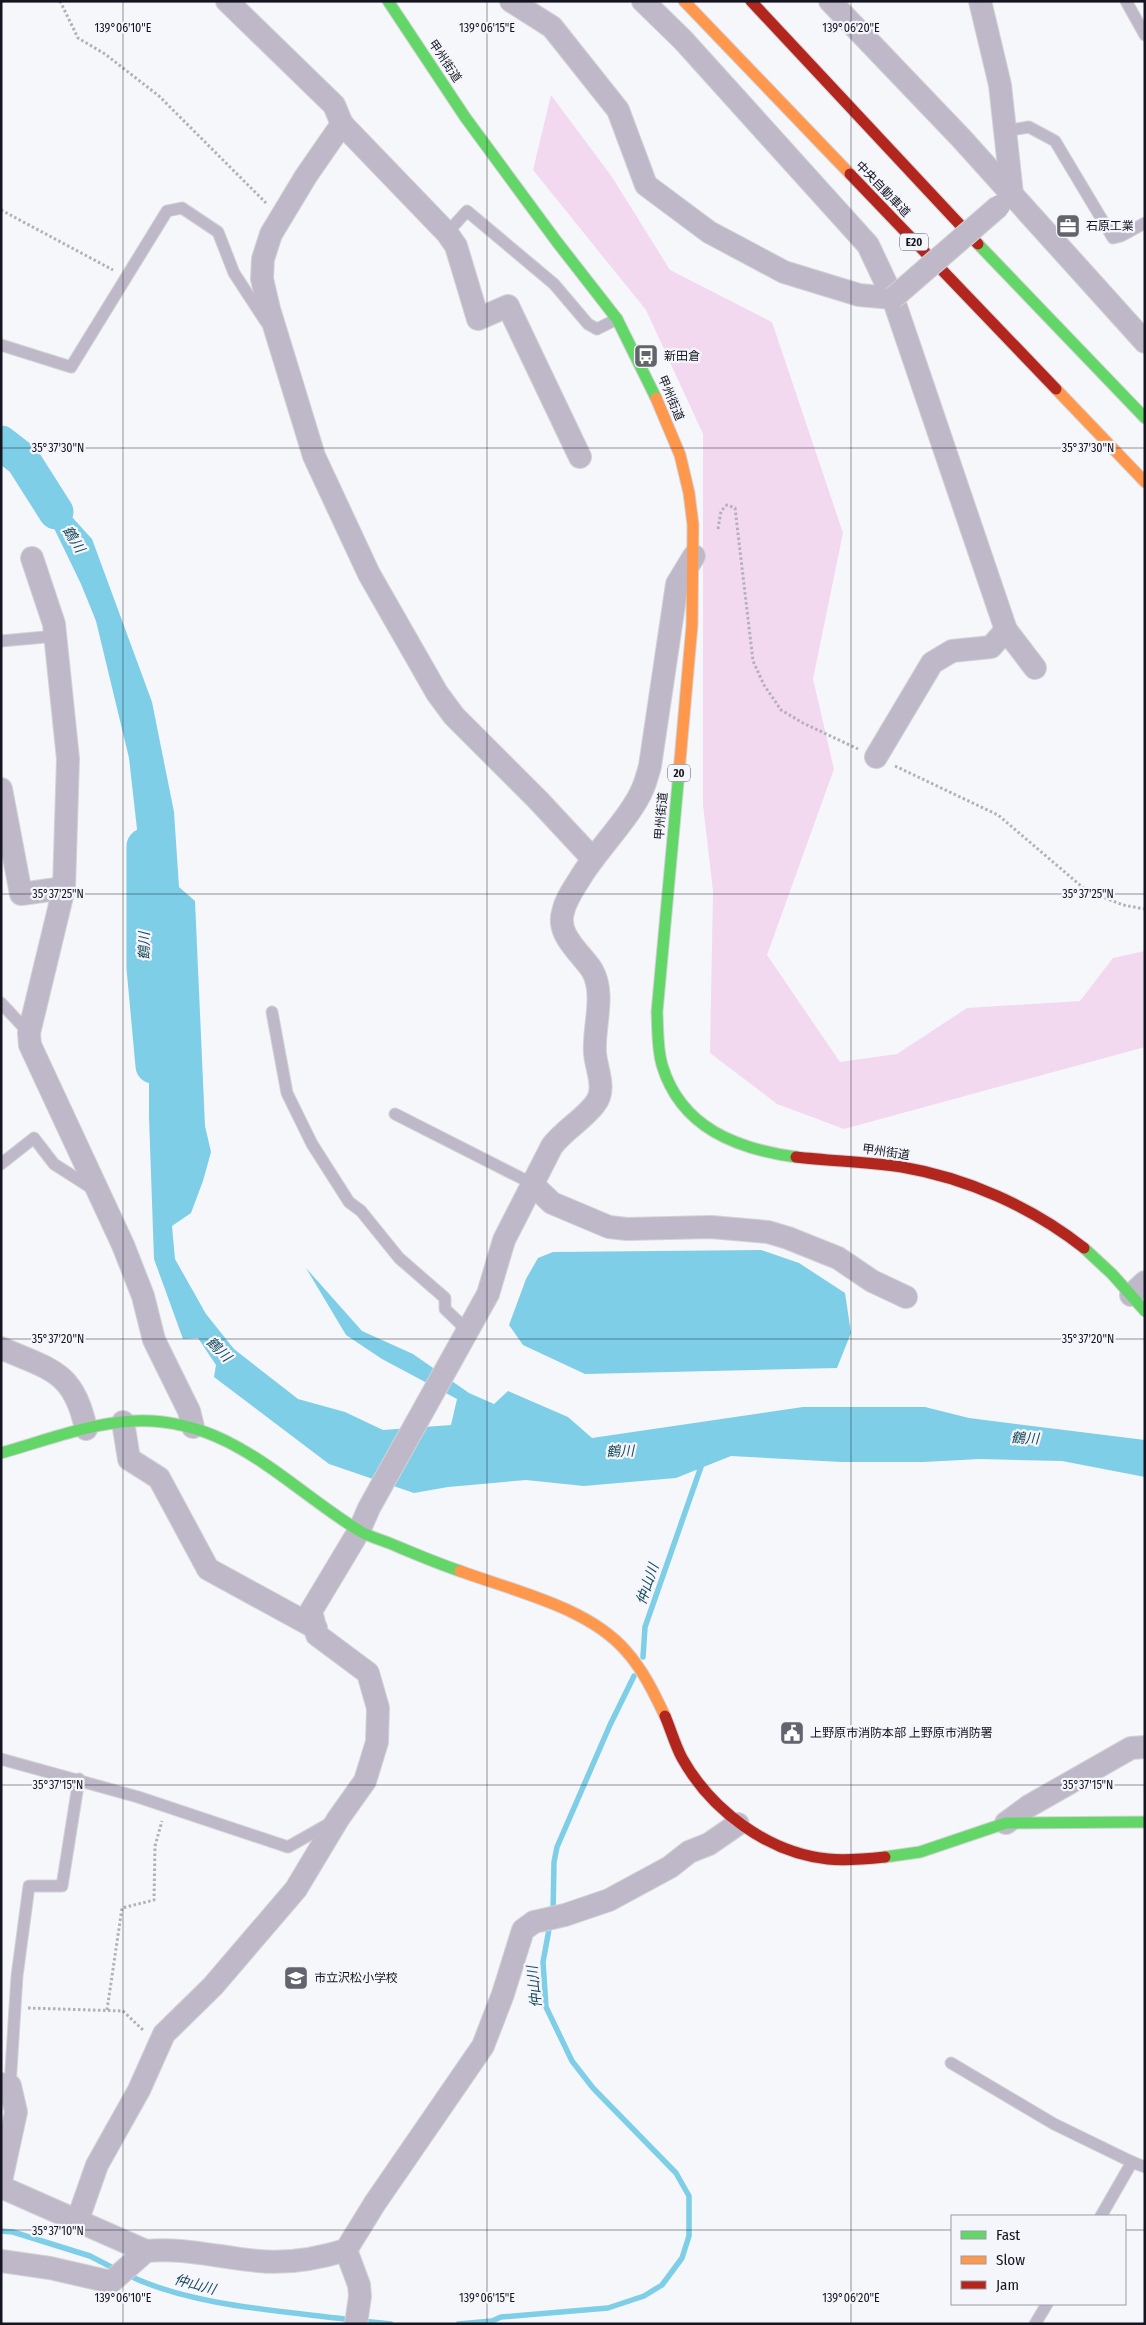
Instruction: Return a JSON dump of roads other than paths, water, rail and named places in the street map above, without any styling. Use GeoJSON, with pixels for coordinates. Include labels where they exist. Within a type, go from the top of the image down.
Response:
{"type":"FeatureCollection","features":[{"type":"Feature","properties":{"kind":"main road","name":"甲州街道"},"geometry":{"type":"LineString","coordinates":[[388,1],[466,118],[557,242],[617,319],[649,380],[680,455],[690,493],[694,556],[692,625],[657,1012],[662,1063],[668,1081],[692,1114],[709,1129],[733,1143],[788,1155],[883,1165],[925,1172],[974,1188],[1024,1209],[1077,1242],[1140,1296]]}},
{"type":"Feature","properties":{"kind":"main road","name":"中央自動車道"},"geometry":{"type":"LineString","coordinates":[[684,1],[1145,482]]}},
{"type":"Feature","properties":{"kind":"main road"},"geometry":{"type":"LineString","coordinates":[[751,1],[1008,276],[1145,418]]}},
{"type":"Feature","properties":{"kind":"main road"},"geometry":{"type":"LineString","coordinates":[[1,1453],[86,1429],[123,1422],[148,1421],[193,1427],[221,1437],[252,1454],[359,1531],[429,1560],[580,1614],[599,1625],[635,1659],[652,1687],[684,1762],[707,1792],[738,1824],[784,1848],[820,1858],[857,1860],[919,1852],[1006,1823],[1145,1822]]}},
{"type":"Feature","properties":{"kind":"street"},"geometry":{"type":"LineString","coordinates":[[227,1],[334,105],[342,124],[447,233],[456,246],[478,319],[508,306],[580,457]]}},
{"type":"Feature","properties":{"kind":"street"},"geometry":{"type":"LineString","coordinates":[[511,1],[552,27],[618,110],[646,185],[709,232],[784,272],[860,295],[893,298],[1005,200],[1005,131],[1000,85],[980,1]]}},
{"type":"Feature","properties":{"kind":"street"},"geometry":{"type":"LineString","coordinates":[[643,1],[684,40],[868,245],[893,298],[1006,630],[1035,668]]}},
{"type":"Feature","properties":{"kind":"street"},"geometry":{"type":"LineString","coordinates":[[830,1],[1005,200],[1145,342]]}},
{"type":"Feature","properties":{"kind":"street"},"geometry":{"type":"LineString","coordinates":[[342,124],[280,218],[271,234],[263,259],[262,279],[269,309],[314,456],[369,574],[437,693],[454,716],[538,800],[592,859]]}},
{"type":"Feature","properties":{"kind":"street"},"geometry":{"type":"LineString","coordinates":[[78,2219],[97,2165],[139,2090],[164,2034],[213,1986],[296,1889],[338,1819],[365,1781],[377,1742],[378,1708],[368,1673],[318,1635],[311,1611],[359,1531],[369,1508],[488,1294],[504,1240],[531,1183],[552,1146],[560,1136],[596,1104],[600,1092],[600,1079],[595,1053],[598,983],[592,971],[566,936],[562,924],[562,913],[569,896],[592,859],[637,800],[644,787],[650,766],[677,584],[694,556]]}},
{"type":"Feature","properties":{"kind":"street"},"geometry":{"type":"LineString","coordinates":[[32,558],[54,624],[68,759],[64,888],[29,1033],[30,1045],[123,1245],[143,1296],[154,1340],[183,1396],[193,1427]]}},
{"type":"Feature","properties":{"kind":"street"},"geometry":{"type":"LineString","coordinates":[[876,757],[932,663],[952,651],[991,648],[1006,630]]}},
{"type":"Feature","properties":{"kind":"street"},"geometry":{"type":"LineString","coordinates":[[1,789],[21,894],[64,888]]}},
{"type":"Feature","properties":{"kind":"street"},"geometry":{"type":"LineString","coordinates":[[531,1183],[552,1203],[609,1227],[627,1229],[712,1227],[768,1232],[788,1238],[838,1258],[872,1282],[906,1297]]}},
{"type":"Feature","properties":{"kind":"street"},"geometry":{"type":"LineString","coordinates":[[1,1348],[66,1380],[76,1394],[86,1429]]}},
{"type":"Feature","properties":{"kind":"street"},"geometry":{"type":"LineString","coordinates":[[123,1422],[129,1458],[159,1478],[208,1569],[316,1628]]}},
{"type":"Feature","properties":{"kind":"street"},"geometry":{"type":"LineString","coordinates":[[1006,1823],[1029,1806],[1131,1748],[1145,1746]]}},
{"type":"Feature","properties":{"kind":"street"},"geometry":{"type":"LineString","coordinates":[[1,2187],[78,2219],[146,2251],[163,2249],[259,2262],[298,2262],[346,2250],[483,2046],[503,1994],[523,1930],[534,1922],[564,1915],[609,1900],[670,1867],[690,1852],[709,1844],[738,1824]]}},
{"type":"Feature","properties":{"kind":"street"},"geometry":{"type":"LineString","coordinates":[[1,2182],[16,2112],[6,2085]]}},
{"type":"Feature","properties":{"kind":"street"},"geometry":{"type":"LineString","coordinates":[[346,2250],[359,2285],[360,2296],[356,2323]]}},
{"type":"Feature","properties":{"kind":"street"},"geometry":{"type":"LineString","coordinates":[[1,2261],[50,2268],[111,2282],[146,2251]]}},
{"type":"Feature","properties":{"kind":"lane"},"geometry":{"type":"LineString","coordinates":[[1126,1],[1145,35]]}},
{"type":"Feature","properties":{"kind":"lane"},"geometry":{"type":"LineString","coordinates":[[1005,131],[1029,127],[1055,141],[1113,238],[1121,236],[1145,223]]}},
{"type":"Feature","properties":{"kind":"lane"},"geometry":{"type":"LineString","coordinates":[[1,346],[71,367],[167,210],[182,208],[218,232],[234,273],[280,345]]}},
{"type":"Feature","properties":{"kind":"lane"},"geometry":{"type":"LineString","coordinates":[[447,233],[467,211],[554,284],[588,324],[597,329],[617,319]]}},
{"type":"Feature","properties":{"kind":"lane"},"geometry":{"type":"LineString","coordinates":[[1,641],[56,636]]}},
{"type":"Feature","properties":{"kind":"lane"},"geometry":{"type":"LineString","coordinates":[[1,1003],[29,1033]]}},
{"type":"Feature","properties":{"kind":"lane"},"geometry":{"type":"LineString","coordinates":[[272,1012],[287,1093],[312,1144],[349,1202],[362,1211],[399,1258],[445,1298],[444,1309],[468,1332]]}},
{"type":"Feature","properties":{"kind":"lane"},"geometry":{"type":"LineString","coordinates":[[395,1114],[531,1183]]}},
{"type":"Feature","properties":{"kind":"lane"},"geometry":{"type":"LineString","coordinates":[[1,1164],[34,1138],[54,1164],[97,1192]]}},
{"type":"Feature","properties":{"kind":"lane"},"geometry":{"type":"LineString","coordinates":[[1,1759],[79,1779],[288,1847],[338,1819]]}},
{"type":"Feature","properties":{"kind":"lane"},"geometry":{"type":"LineString","coordinates":[[6,2085],[28,1886],[62,1886],[79,1779]]}},
{"type":"Feature","properties":{"kind":"lane"},"geometry":{"type":"LineString","coordinates":[[951,2063],[1054,2124],[1145,2167]]}},
{"type":"Feature","properties":{"kind":"lane"},"geometry":{"type":"LineString","coordinates":[[1102,2215],[1132,2162]]}},
{"type":"Feature","properties":{"kind":"lane"},"geometry":{"type":"LineString","coordinates":[[1035,2324],[1046,2305]]}},
{"type":"Feature","properties":{"kind":"water"},"geometry":{"type":"Polygon","coordinates":[[[22,462],[92,539],[152,702],[174,812],[179,887],[195,901],[205,1126],[211,1152],[191,1213],[172,1226],[175,1259],[206,1314],[234,1349],[298,1399],[345,1412],[383,1430],[451,1425],[457,1399],[382,1359],[346,1335],[306,1268],[362,1331],[413,1354],[469,1393],[494,1404],[508,1391],[568,1417],[592,1438],[803,1407],[925,1407],[969,1418],[1145,1440],[1145,1477],[1062,1461],[980,1459],[923,1462],[841,1462],[731,1456],[676,1478],[584,1486],[526,1480],[448,1487],[414,1493],[329,1464],[214,1377],[216,1365],[198,1338],[183,1339],[154,1259],[149,1117],[149,936],[129,758],[96,621],[81,584],[22,462]]]}},
{"type":"Feature","properties":{"kind":"water"},"geometry":{"type":"Polygon","coordinates":[[[761,1250],[799,1263],[845,1293],[851,1333],[837,1368],[585,1374],[523,1345],[509,1325],[526,1279],[538,1258],[553,1252],[761,1250]]]}},
{"type":"Feature","properties":{"kind":"waterway","name":"鶴川"},"geometry":{"type":"LineString","coordinates":[[1,443],[23,460],[56,512]]}},
{"type":"Feature","properties":{"kind":"waterway","name":"鶴川"},"geometry":{"type":"LineString","coordinates":[[144,846],[144,968],[153,1066]]}},
{"type":"Feature","properties":{"kind":"waterway","name":"仲山川"},"geometry":{"type":"LineString","coordinates":[[643,1657],[645,1627],[703,1461]]}},
{"type":"Feature","properties":{"kind":"waterway","name":"仲山川"},"geometry":{"type":"LineString","coordinates":[[553,1913],[554,1862],[557,1847],[610,1725],[634,1676]]}},
{"type":"Feature","properties":{"kind":"waterway","name":"仲山川"},"geometry":{"type":"LineString","coordinates":[[458,2324],[492,2321],[501,2317],[608,2308],[644,2296],[662,2285],[682,2258],[689,2236],[689,2196],[676,2173],[593,2088],[572,2061],[546,2007],[543,1962],[550,1924]]}},
{"type":"Feature","properties":{"kind":"waterway","name":"仲山川"},"geometry":{"type":"LineString","coordinates":[[1,2231],[13,2232],[90,2256],[117,2270]]}},
{"type":"Feature","properties":{"kind":"waterway","name":"仲山川"},"geometry":{"type":"LineString","coordinates":[[128,2275],[180,2294],[208,2300],[238,2306],[353,2320]]}},
{"type":"Feature","properties":{"kind":"waterway","name":"仲山川"},"geometry":{"type":"LineString","coordinates":[[362,2321],[391,2324]]}},
{"type":"Feature","properties":{"kind":"place","name":"石原工業"},"geometry":{"type":"Point","coordinates":[1068,226]}},
{"type":"Feature","properties":{"kind":"place","name":"新田倉"},"geometry":{"type":"Point","coordinates":[646,356]}},
{"type":"Feature","properties":{"kind":"place","name":"上野原市消防本部 上野原市消防署"},"geometry":{"type":"Point","coordinates":[792,1733]}},
{"type":"Feature","properties":{"kind":"place","name":"市立沢松小学校"},"geometry":{"type":"Point","coordinates":[296,1978]}}]}
